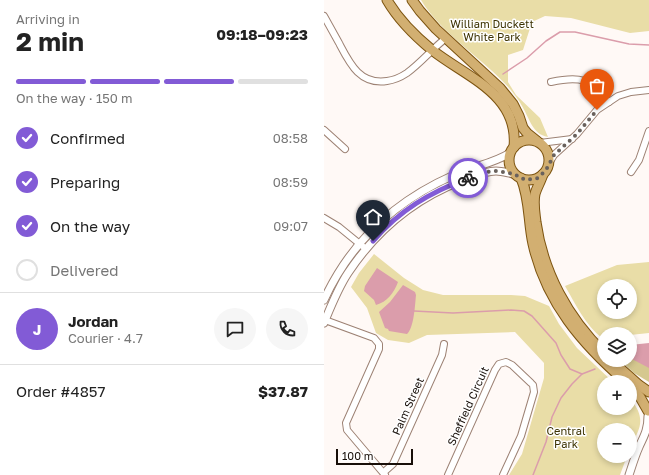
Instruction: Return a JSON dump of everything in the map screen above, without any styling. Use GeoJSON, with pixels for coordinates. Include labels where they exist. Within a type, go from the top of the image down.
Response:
{"type":"FeatureCollection","features":[{"type":"Feature","properties":{"kind":"main road"},"geometry":{"type":"LineString","coordinates":[[387,0],[412,32],[432,50],[486,87],[499,100],[509,114],[515,138],[509,164],[525,189],[533,244],[537,261],[547,285],[560,310],[571,326],[587,346],[618,375]]}},
{"type":"Feature","properties":{"kind":"main road"},"geometry":{"type":"LineString","coordinates":[[412,0],[420,11],[446,38],[500,88],[513,104],[523,128],[547,151],[549,160],[548,165],[535,195],[534,209],[537,228],[544,255],[552,277],[564,302],[589,337],[597,346]]}},
{"type":"Feature","properties":{"kind":"main road"},"geometry":{"type":"LineString","coordinates":[[512,150],[518,143],[524,140],[538,142]]}},
{"type":"Feature","properties":{"kind":"main road"},"geometry":{"type":"LineString","coordinates":[[517,176],[532,180],[543,174]]}},
{"type":"Feature","properties":{"kind":"main road"},"geometry":{"type":"LineString","coordinates":[[619,367],[649,392]]}},
{"type":"Feature","properties":{"kind":"main road"},"geometry":{"type":"LineString","coordinates":[[637,394],[648,413]]}},
{"type":"Feature","properties":{"kind":"street"},"geometry":{"type":"LineString","coordinates":[[324,16],[349,62],[358,73],[370,80],[382,82],[398,79],[446,38]]}},
{"type":"Feature","properties":{"kind":"street"},"geometry":{"type":"LineString","coordinates":[[550,82],[572,78],[586,81],[600,89],[609,102]]}},
{"type":"Feature","properties":{"kind":"street"},"geometry":{"type":"LineString","coordinates":[[548,165],[554,155],[577,134],[597,110],[618,96],[631,92],[649,90]]}},
{"type":"Feature","properties":{"kind":"street"},"geometry":{"type":"LineString","coordinates":[[324,130],[345,149]]}},
{"type":"Feature","properties":{"kind":"street"},"geometry":{"type":"LineString","coordinates":[[631,172],[639,160],[649,130]]}},
{"type":"Feature","properties":{"kind":"street"},"geometry":{"type":"LineString","coordinates":[[538,142],[572,139]]}},
{"type":"Feature","properties":{"kind":"street"},"geometry":{"type":"LineString","coordinates":[[384,474],[347,430],[346,422],[380,349],[379,344],[374,338],[324,321],[347,274],[363,246],[368,232],[391,212],[433,184],[456,174],[500,159],[512,150]]}},
{"type":"Feature","properties":{"kind":"street"},"geometry":{"type":"LineString","coordinates":[[324,300],[335,278],[363,246],[399,216],[420,201],[442,188],[487,172],[497,171],[517,176]]}},
{"type":"Feature","properties":{"kind":"street"},"geometry":{"type":"LineString","coordinates":[[324,218],[363,246]]}},
{"type":"Feature","properties":{"kind":"street","name":"Palm Street"},"geometry":{"type":"LineString","coordinates":[[384,474],[394,464],[442,355],[444,344]]}},
{"type":"Feature","properties":{"kind":"street","name":"Sheffield Circuit"},"geometry":{"type":"LineString","coordinates":[[448,475],[496,367],[499,364],[506,362],[512,365],[533,385],[534,392],[521,436],[503,475]]}},
{"type":"Feature","properties":{"kind":"street"},"geometry":{"type":"LineString","coordinates":[[629,475],[639,446],[646,438],[648,413]]}},
{"type":"Feature","properties":{"kind":"green space","name":"William Duckett White Park"},"geometry":{"type":"Polygon","coordinates":[[[421,0],[649,0],[649,31],[630,33],[571,18],[545,16],[532,22],[523,50],[508,55],[508,82],[516,95],[540,118],[548,137],[538,133],[510,89],[440,24],[421,0]]]}},
{"type":"Feature","properties":{"kind":"green space","name":"Central Park"},"geometry":{"type":"Polygon","coordinates":[[[374,254],[404,278],[423,290],[443,295],[525,296],[549,306],[559,324],[577,348],[606,375],[597,375],[597,415],[637,415],[637,409],[639,412],[640,424],[637,433],[637,423],[597,423],[597,463],[624,463],[620,475],[509,475],[522,454],[544,378],[544,363],[515,332],[427,335],[409,343],[388,340],[376,333],[367,308],[351,287],[359,273],[374,254]]]}},
{"type":"Feature","properties":{"kind":"green space"},"geometry":{"type":"Polygon","coordinates":[[[649,262],[649,333],[637,334],[637,327],[597,327],[597,334],[585,320],[565,286],[617,265],[649,262]]]}},
{"type":"Feature","properties":{"kind":"shaded area"},"geometry":{"type":"Polygon","coordinates":[[[377,268],[398,282],[390,296],[384,302],[376,305],[374,300],[364,291],[365,286],[377,268]]]}},
{"type":"Feature","properties":{"kind":"shaded area"},"geometry":{"type":"Polygon","coordinates":[[[403,285],[415,292],[416,295],[413,322],[407,334],[389,331],[385,328],[379,312],[390,302],[403,285]]]}},
{"type":"Feature","properties":{"kind":"shaded area"},"geometry":{"type":"Polygon","coordinates":[[[649,343],[649,368],[637,362],[637,344],[649,343]]]}},
{"type":"Feature","properties":{"kind":"shaded area"},"geometry":{"type":"Polygon","coordinates":[[[637,360],[649,367],[649,382],[634,373],[628,367],[637,367],[637,360]]]}},
{"type":"Feature","properties":{"kind":"waterway"},"geometry":{"type":"LineString","coordinates":[[503,74],[527,58],[546,41],[560,32],[575,32],[629,44],[649,45]]}},
{"type":"Feature","properties":{"kind":"waterway"},"geometry":{"type":"LineString","coordinates":[[414,311],[453,313],[511,310],[524,311],[532,316],[556,343],[561,355],[570,369],[582,374]]}},
{"type":"Feature","properties":{"kind":"waterway"},"geometry":{"type":"LineString","coordinates":[[533,475],[546,442],[552,417],[561,398],[582,374],[595,369]]}},
{"type":"Feature","properties":{"kind":"way so far"},"geometry":{"type":"LineString","coordinates":[[468,178],[487,172],[497,171],[514,174],[526,180],[538,178],[546,170],[554,155],[577,134],[597,110]]}},
{"type":"Feature","properties":{"kind":"route"},"geometry":{"type":"LineString","coordinates":[[373,241],[399,216],[420,201],[442,188],[468,178]]}}]}
